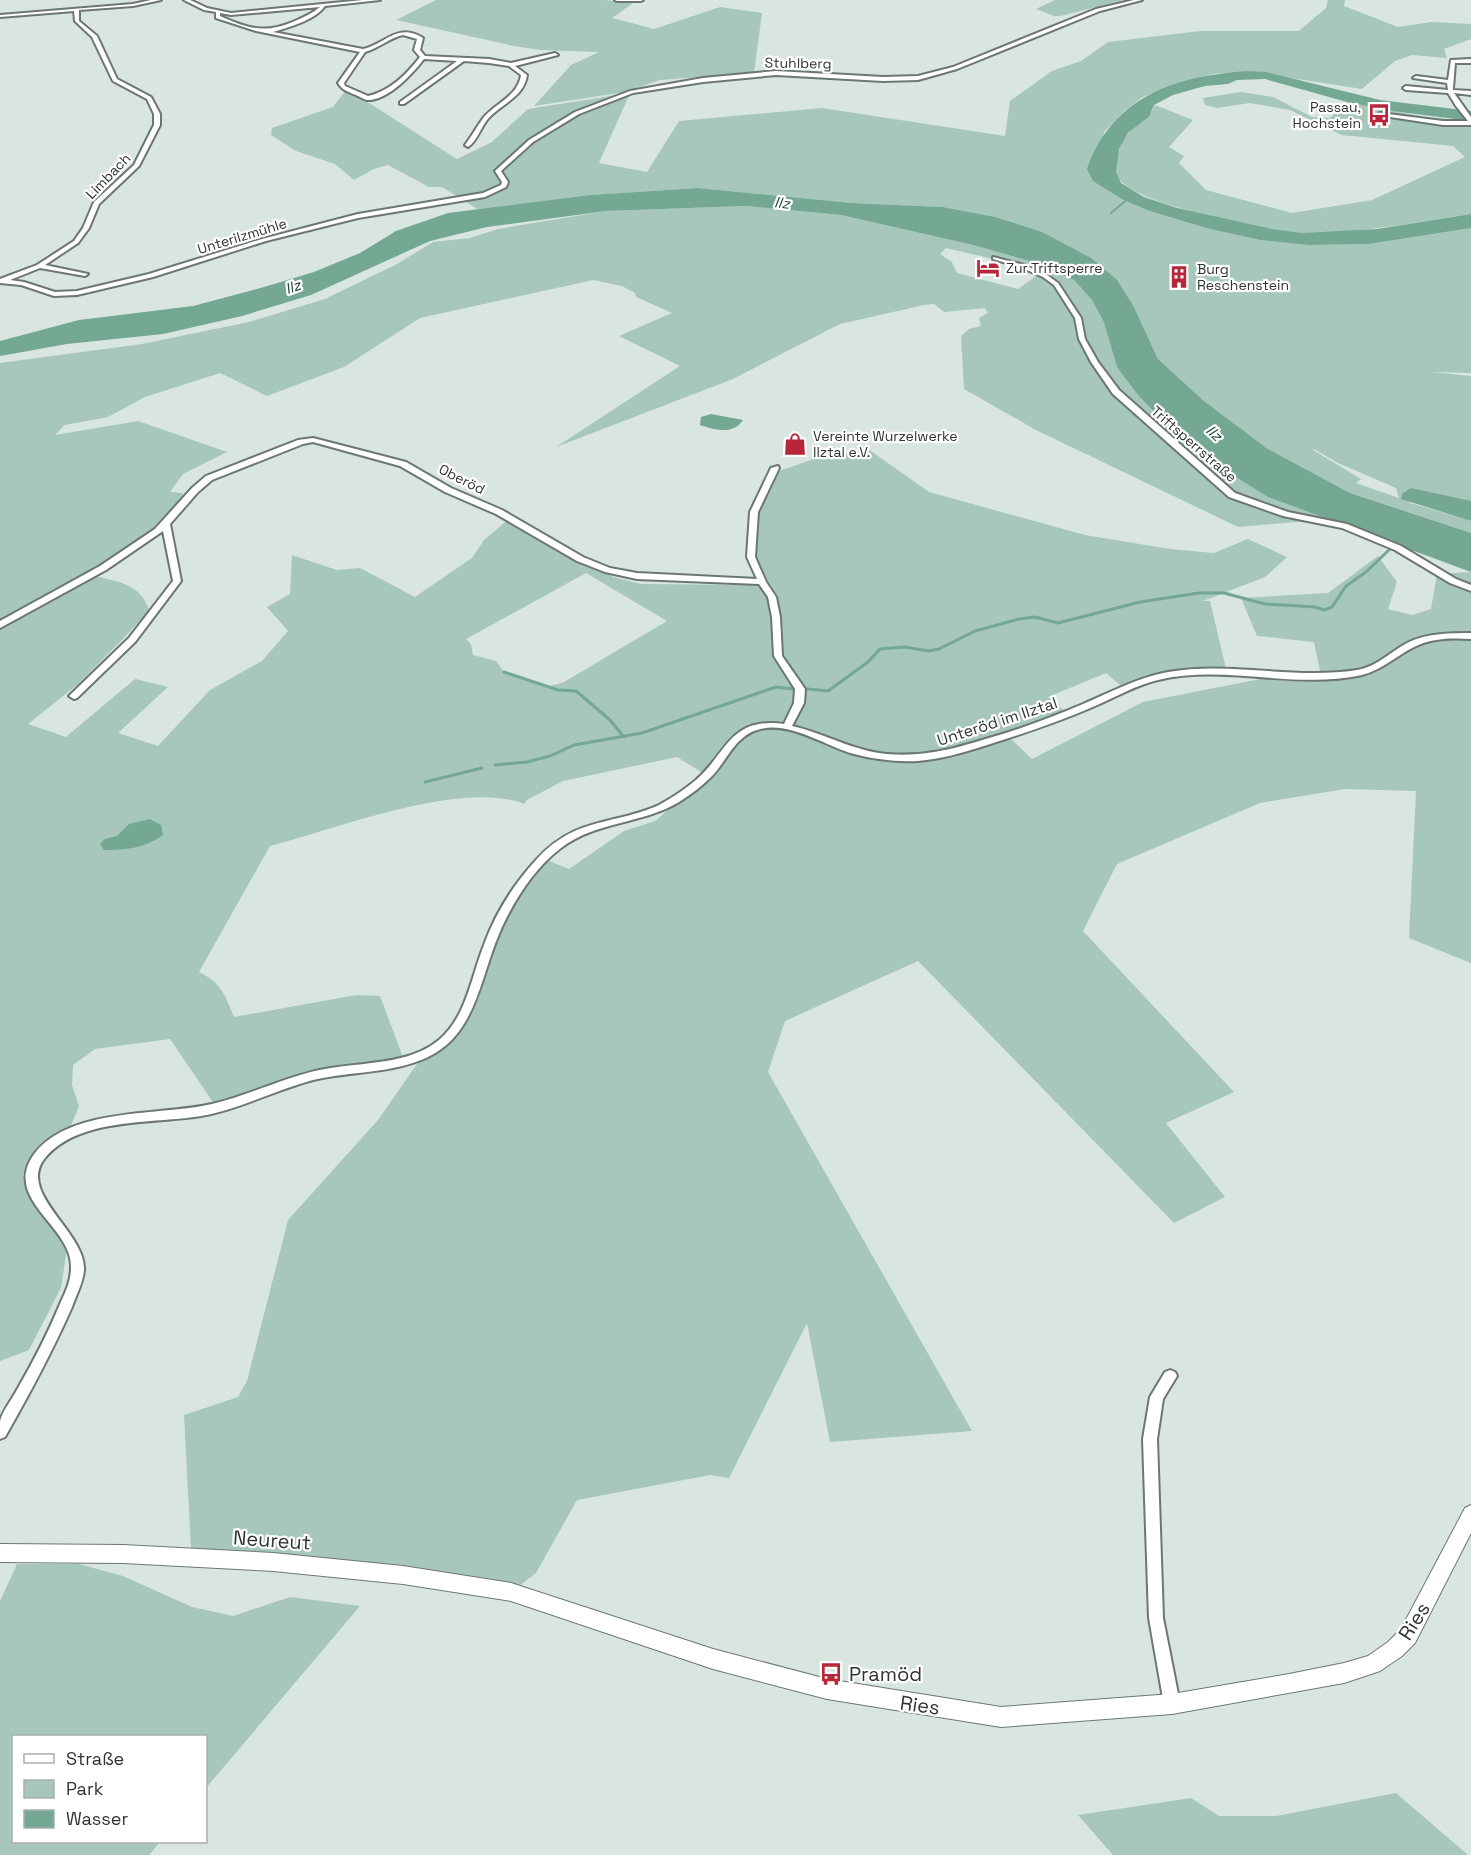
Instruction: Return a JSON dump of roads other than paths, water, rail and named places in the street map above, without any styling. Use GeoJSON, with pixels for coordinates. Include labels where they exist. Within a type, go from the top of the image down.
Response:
{"type":"FeatureCollection","features":[{"type":"Feature","properties":{"kind":"street"},"geometry":{"type":"LineString","coordinates":[[0,16],[133,5],[159,0]]}},
{"type":"Feature","properties":{"kind":"street"},"geometry":{"type":"LineString","coordinates":[[186,0],[219,13],[241,14],[378,0]]}},
{"type":"Feature","properties":{"kind":"street"},"geometry":{"type":"LineString","coordinates":[[617,0],[641,0]]}},
{"type":"Feature","properties":{"kind":"street","name":"Stuhlberg"},"geometry":{"type":"LineString","coordinates":[[492,193],[501,189],[505,182],[498,171],[531,141],[577,113],[632,92],[703,80],[776,73],[882,79],[918,78],[955,68],[1098,10],[1140,0]]}},
{"type":"Feature","properties":{"kind":"street"},"geometry":{"type":"LineString","coordinates":[[268,32],[315,14],[322,7]]}},
{"type":"Feature","properties":{"kind":"street","name":"Limbach"},"geometry":{"type":"LineString","coordinates":[[39,266],[76,242],[86,228],[96,203],[136,166],[157,125],[155,106],[140,92],[115,80],[94,36],[77,21],[76,9]]}},
{"type":"Feature","properties":{"kind":"street"},"geometry":{"type":"LineString","coordinates":[[219,13],[218,17],[227,21],[268,32],[363,51],[376,47],[394,34],[418,37],[421,43],[417,50],[423,57],[511,65],[555,55]]}},
{"type":"Feature","properties":{"kind":"street"},"geometry":{"type":"LineString","coordinates":[[363,51],[341,83],[343,87],[367,98],[391,88],[406,76],[423,57]]}},
{"type":"Feature","properties":{"kind":"street"},"geometry":{"type":"LineString","coordinates":[[402,103],[463,59]]}},
{"type":"Feature","properties":{"kind":"street"},"geometry":{"type":"LineString","coordinates":[[1471,61],[1453,61],[1449,92],[1471,122]]}},
{"type":"Feature","properties":{"kind":"street"},"geometry":{"type":"LineString","coordinates":[[468,145],[486,119],[523,84],[525,78],[523,72],[511,65]]}},
{"type":"Feature","properties":{"kind":"street"},"geometry":{"type":"LineString","coordinates":[[1416,78],[1450,82]]}},
{"type":"Feature","properties":{"kind":"street"},"geometry":{"type":"LineString","coordinates":[[1406,88],[1471,93]]}},
{"type":"Feature","properties":{"kind":"street"},"geometry":{"type":"LineString","coordinates":[[1380,115],[1443,123],[1471,122]]}},
{"type":"Feature","properties":{"kind":"street","name":"Unterilzmühle"},"geometry":{"type":"LineString","coordinates":[[2,280],[22,283],[54,294],[77,294],[151,276],[264,240],[358,216],[492,193]]}},
{"type":"Feature","properties":{"kind":"street","name":"Triftsperrstraße"},"geometry":{"type":"LineString","coordinates":[[995,258],[1022,266],[1045,276],[1056,284],[1078,318],[1082,339],[1116,392],[1232,495],[1286,514],[1344,526],[1398,548],[1471,588]]}},
{"type":"Feature","properties":{"kind":"street"},"geometry":{"type":"LineString","coordinates":[[2,280],[39,266],[85,274]]}},
{"type":"Feature","properties":{"kind":"street","name":"Oberöd"},"geometry":{"type":"LineString","coordinates":[[0,626],[103,568],[166,524],[197,487],[209,478],[301,442],[313,440],[403,464],[423,473],[448,490],[499,512],[580,559],[608,570],[637,576],[762,582]]}},
{"type":"Feature","properties":{"kind":"street"},"geometry":{"type":"LineString","coordinates":[[775,468],[754,512],[751,557],[775,606],[778,656],[800,689],[799,703],[787,726]]}},
{"type":"Feature","properties":{"kind":"street"},"geometry":{"type":"LineString","coordinates":[[74,696],[132,640],[177,581],[166,524]]}},
{"type":"Feature","properties":{"kind":"street","name":"Unteröd im Ilztal"},"geometry":{"type":"LineString","coordinates":[[0,1433],[48,1348],[78,1269],[76,1251],[41,1207],[30,1176],[37,1157],[55,1140],[99,1125],[226,1107],[304,1078],[404,1060],[424,1054],[436,1047],[463,1019],[495,929],[531,874],[554,848],[596,825],[633,819],[663,807],[707,776],[740,734],[749,729],[770,724],[787,726],[865,754],[900,758],[942,756],[1064,716],[1153,678],[1195,671],[1312,675],[1365,672],[1377,667],[1412,643],[1438,636],[1471,636]]}},
{"type":"Feature","properties":{"kind":"street"},"geometry":{"type":"LineString","coordinates":[[1170,1376],[1157,1397],[1150,1439],[1156,1618],[1172,1704]]}},
{"type":"Feature","properties":{"kind":"street","name":"Ries"},"geometry":{"type":"LineString","coordinates":[[538,1600],[712,1659],[866,1697],[1001,1718],[1172,1704],[1289,1684],[1344,1673],[1373,1664],[1395,1649],[1408,1636],[1471,1514]]}},
{"type":"Feature","properties":{"kind":"street","name":"Neureut"},"geometry":{"type":"LineString","coordinates":[[0,1553],[123,1554],[273,1562],[403,1575],[511,1592],[538,1600]]}},
{"type":"Feature","properties":{"kind":"water"},"geometry":{"type":"Polygon","coordinates":[[[1245,71],[1266,72],[1380,100],[1471,111],[1471,121],[1392,111],[1347,102],[1265,79],[1237,80],[1228,84],[1205,86],[1173,95],[1154,105],[1149,117],[1128,133],[1119,149],[1116,172],[1121,183],[1144,197],[1177,208],[1272,229],[1302,233],[1377,229],[1471,214],[1471,228],[1369,244],[1308,245],[1260,240],[1210,229],[1147,210],[1122,199],[1093,181],[1087,169],[1098,144],[1130,107],[1171,85],[1219,74],[1245,71]]]}},
{"type":"Feature","properties":{"kind":"water","name":"Ilz"},"geometry":{"type":"Polygon","coordinates":[[[698,188],[852,203],[942,207],[995,217],[1042,232],[1091,258],[1117,280],[1134,307],[1158,359],[1204,401],[1268,449],[1350,493],[1471,533],[1471,572],[1268,497],[1219,467],[1179,437],[1138,395],[1117,367],[1104,322],[1092,300],[1074,280],[1026,260],[973,245],[841,215],[745,206],[606,211],[487,227],[430,241],[311,295],[242,316],[163,334],[67,344],[0,356],[0,341],[79,320],[193,306],[314,272],[360,253],[396,231],[448,213],[590,195],[698,188]]]}},
{"type":"Feature","properties":{"kind":"water"},"geometry":{"type":"Polygon","coordinates":[[[711,414],[743,420],[734,428],[723,430],[700,425],[701,417],[711,414]]]}},
{"type":"Feature","properties":{"kind":"water"},"geometry":{"type":"Polygon","coordinates":[[[1411,488],[1471,501],[1471,521],[1401,499],[1402,494],[1411,488]]]}},
{"type":"Feature","properties":{"kind":"water"},"geometry":{"type":"Polygon","coordinates":[[[150,819],[161,825],[163,835],[135,847],[104,850],[100,844],[105,839],[117,836],[129,824],[150,819]]]}},
{"type":"Feature","properties":{"kind":"waterway"},"geometry":{"type":"LineString","coordinates":[[1111,213],[1129,198]]}},
{"type":"Feature","properties":{"kind":"waterway"},"geometry":{"type":"LineString","coordinates":[[808,689],[828,691],[868,662],[880,649],[904,647],[929,651],[939,649],[975,631],[1019,619],[1035,617],[1058,623],[1140,602],[1199,593],[1224,593],[1265,604],[1315,607],[1324,610],[1332,607],[1346,586],[1366,572],[1390,549]]}},
{"type":"Feature","properties":{"kind":"waterway"},"geometry":{"type":"LineString","coordinates":[[504,672],[558,690],[576,691],[610,720],[623,736]]}},
{"type":"Feature","properties":{"kind":"waterway"},"geometry":{"type":"LineString","coordinates":[[623,736],[642,733],[776,687],[794,689]]}},
{"type":"Feature","properties":{"kind":"waterway"},"geometry":{"type":"LineString","coordinates":[[495,765],[527,762],[550,756],[574,745],[623,736]]}},
{"type":"Feature","properties":{"kind":"waterway"},"geometry":{"type":"LineString","coordinates":[[425,782],[482,768]]}},
{"type":"Feature","properties":{"kind":"place","name":"Passau, Hochstein"},"geometry":{"type":"Point","coordinates":[1379,115]}},
{"type":"Feature","properties":{"kind":"place","name":"Zur Triftsperre"},"geometry":{"type":"Point","coordinates":[988,268]}},
{"type":"Feature","properties":{"kind":"place","name":"Burg Reschenstein"},"geometry":{"type":"Point","coordinates":[1179,277]}},
{"type":"Feature","properties":{"kind":"place","name":"Vereinte Wurzelwerke Ilztal e.V."},"geometry":{"type":"Point","coordinates":[795,444]}},
{"type":"Feature","properties":{"kind":"place","name":"Pramöd"},"geometry":{"type":"Point","coordinates":[831,1674]}}]}
